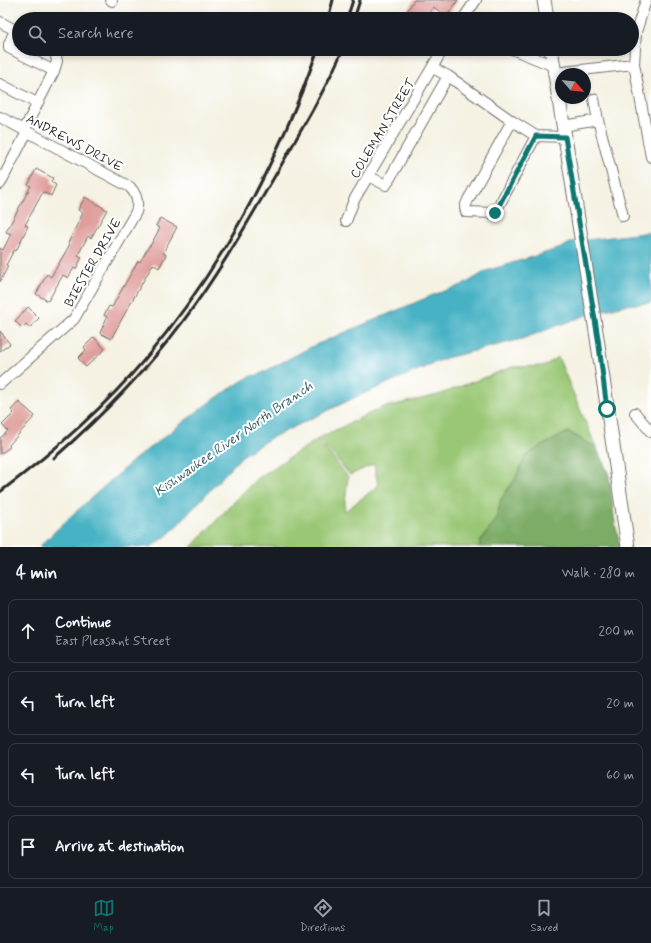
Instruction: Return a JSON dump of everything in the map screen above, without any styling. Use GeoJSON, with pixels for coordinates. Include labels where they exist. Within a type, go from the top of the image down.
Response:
{"type":"FeatureCollection","features":[{"type":"Feature","properties":{"kind":"main road"},"geometry":{"type":"LineString","coordinates":[[544,0],[546,12]]}},
{"type":"Feature","properties":{"kind":"main road"},"geometry":{"type":"LineString","coordinates":[[552,56],[555,70]]}},
{"type":"Feature","properties":{"kind":"main road"},"geometry":{"type":"LineString","coordinates":[[560,104],[598,338],[628,547]]}},
{"type":"Feature","properties":{"kind":"street"},"geometry":{"type":"LineString","coordinates":[[468,12],[476,0]]}},
{"type":"Feature","properties":{"kind":"street"},"geometry":{"type":"LineString","coordinates":[[639,22],[646,0]]}},
{"type":"Feature","properties":{"kind":"street"},"geometry":{"type":"LineString","coordinates":[[0,22],[12,28]]}},
{"type":"Feature","properties":{"kind":"street"},"geometry":{"type":"LineString","coordinates":[[12,39],[9,44],[9,48],[12,50]]}},
{"type":"Feature","properties":{"kind":"street"},"geometry":{"type":"LineString","coordinates":[[24,56],[54,72]]}},
{"type":"Feature","properties":{"kind":"street"},"geometry":{"type":"LineString","coordinates":[[0,184],[37,103],[54,72],[58,61],[56,56]]}},
{"type":"Feature","properties":{"kind":"street","name":"COLEMAN STREET"},"geometry":{"type":"LineString","coordinates":[[346,222],[354,200],[439,56]]}},
{"type":"Feature","properties":{"kind":"street"},"geometry":{"type":"LineString","coordinates":[[526,56],[555,70]]}},
{"type":"Feature","properties":{"kind":"street"},"geometry":{"type":"LineString","coordinates":[[634,56],[634,64],[651,157]]}},
{"type":"Feature","properties":{"kind":"street"},"geometry":{"type":"LineString","coordinates":[[581,68],[634,64]]}},
{"type":"Feature","properties":{"kind":"street"},"geometry":{"type":"LineString","coordinates":[[432,68],[448,76],[536,136],[564,131],[598,120]]}},
{"type":"Feature","properties":{"kind":"street"},"geometry":{"type":"LineString","coordinates":[[368,176],[386,185],[448,76]]}},
{"type":"Feature","properties":{"kind":"street"},"geometry":{"type":"LineString","coordinates":[[0,84],[37,103]]}},
{"type":"Feature","properties":{"kind":"street"},"geometry":{"type":"LineString","coordinates":[[594,100],[622,216]]}},
{"type":"Feature","properties":{"kind":"street","name":"ANDREWS DRIVE"},"geometry":{"type":"LineString","coordinates":[[0,117],[104,172],[130,187],[135,193]]}},
{"type":"Feature","properties":{"kind":"street"},"geometry":{"type":"LineString","coordinates":[[512,121],[468,200],[465,207],[466,212],[495,213],[536,136]]}},
{"type":"Feature","properties":{"kind":"street","name":"BIESTER DRIVE"},"geometry":{"type":"LineString","coordinates":[[0,384],[74,319],[136,212],[138,205],[135,193]]}},
{"type":"Feature","properties":{"kind":"street"},"geometry":{"type":"LineString","coordinates":[[635,413],[651,432]]}},
{"type":"Feature","properties":{"kind":"green space"},"geometry":{"type":"Polygon","coordinates":[[[558,357],[596,447],[568,432],[526,456],[515,479],[501,499],[496,520],[480,542],[480,547],[191,547],[256,479],[318,439],[348,477],[344,512],[378,486],[374,464],[350,475],[319,438],[381,408],[438,395],[512,367],[544,366],[558,357]]]}},
{"type":"Feature","properties":{"kind":"green space"},"geometry":{"type":"Polygon","coordinates":[[[568,432],[596,447],[609,475],[614,517],[620,547],[480,547],[480,542],[496,520],[501,499],[515,479],[526,456],[568,432]]]}},
{"type":"Feature","properties":{"kind":"water","name":"Kishwaukee River North Branch"},"geometry":{"type":"Polygon","coordinates":[[[651,232],[651,303],[624,305],[587,315],[522,339],[446,358],[354,398],[269,439],[242,456],[169,534],[151,547],[39,547],[135,459],[207,404],[251,376],[258,375],[313,346],[433,295],[465,284],[486,271],[561,248],[572,242],[651,232]]]}},
{"type":"Feature","properties":{"kind":"building"},"geometry":{"type":"Polygon","coordinates":[[[414,0],[458,0],[450,12],[441,12],[433,7],[430,12],[406,12],[414,0]]]}},
{"type":"Feature","properties":{"kind":"building"},"geometry":{"type":"Polygon","coordinates":[[[36,169],[53,178],[51,182],[56,185],[51,196],[43,192],[25,225],[28,226],[16,251],[14,250],[6,265],[8,266],[0,282],[0,248],[3,250],[11,234],[6,232],[31,186],[28,185],[36,169]]]}},
{"type":"Feature","properties":{"kind":"building"},"geometry":{"type":"Polygon","coordinates":[[[85,197],[107,210],[91,238],[88,236],[78,255],[82,257],[76,269],[74,268],[68,278],[63,275],[48,301],[36,294],[47,274],[51,277],[70,244],[68,243],[83,213],[78,210],[85,197]]]}},
{"type":"Feature","properties":{"kind":"building"},"geometry":{"type":"Polygon","coordinates":[[[160,218],[177,227],[163,253],[166,255],[159,268],[153,264],[111,339],[100,333],[107,317],[104,315],[109,306],[112,307],[138,261],[140,262],[150,246],[160,228],[156,226],[160,218]]]}},
{"type":"Feature","properties":{"kind":"building"},"geometry":{"type":"Polygon","coordinates":[[[28,307],[39,318],[30,328],[26,324],[22,328],[15,321],[28,307]]]}},
{"type":"Feature","properties":{"kind":"building"},"geometry":{"type":"Polygon","coordinates":[[[0,331],[10,344],[0,351],[0,331]]]}},
{"type":"Feature","properties":{"kind":"building"},"geometry":{"type":"Polygon","coordinates":[[[94,337],[105,349],[86,367],[78,358],[86,350],[84,347],[94,337]]]}},
{"type":"Feature","properties":{"kind":"building"},"geometry":{"type":"Polygon","coordinates":[[[19,402],[35,416],[9,445],[10,447],[0,454],[0,438],[8,431],[2,425],[14,413],[11,410],[19,402]]]}},
{"type":"Feature","properties":{"kind":"railway"},"geometry":{"type":"LineString","coordinates":[[330,12],[333,0]]}},
{"type":"Feature","properties":{"kind":"railway"},"geometry":{"type":"LineString","coordinates":[[349,12],[353,0]]}},
{"type":"Feature","properties":{"kind":"railway"},"geometry":{"type":"LineString","coordinates":[[356,12],[360,0]]}},
{"type":"Feature","properties":{"kind":"railway"},"geometry":{"type":"LineString","coordinates":[[0,492],[39,462],[94,413],[145,359],[173,324],[199,288],[245,212],[285,132],[315,56]]}},
{"type":"Feature","properties":{"kind":"railway"},"geometry":{"type":"LineString","coordinates":[[54,458],[89,426],[139,375],[197,302],[234,246],[279,169],[321,95],[340,56]]}},
{"type":"Feature","properties":{"kind":"route"},"geometry":{"type":"LineString","coordinates":[[495,213],[536,136],[565,137],[598,338],[607,409]]}}]}
